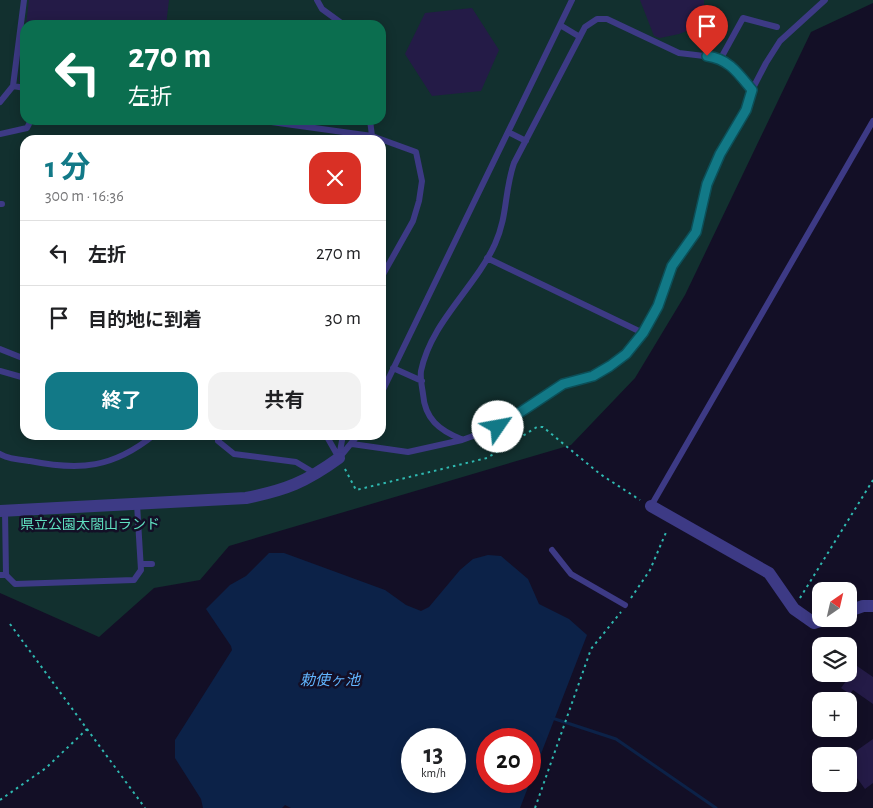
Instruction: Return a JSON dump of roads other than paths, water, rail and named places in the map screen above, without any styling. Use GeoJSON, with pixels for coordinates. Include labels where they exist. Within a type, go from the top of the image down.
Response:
{"type":"FeatureCollection","features":[{"type":"Feature","properties":{"kind":"street"},"geometry":{"type":"LineString","coordinates":[[2,511],[246,498],[284,490],[317,475],[339,458]]}},
{"type":"Feature","properties":{"kind":"street"},"geometry":{"type":"LineString","coordinates":[[651,506],[768,573],[794,609],[812,622]]}},
{"type":"Feature","properties":{"kind":"street"},"geometry":{"type":"LineString","coordinates":[[858,608],[873,606]]}},
{"type":"Feature","properties":{"kind":"lane"},"geometry":{"type":"LineString","coordinates":[[21,20],[24,0]]}},
{"type":"Feature","properties":{"kind":"lane"},"geometry":{"type":"LineString","coordinates":[[317,0],[322,9],[337,20]]}},
{"type":"Feature","properties":{"kind":"lane"},"geometry":{"type":"LineString","coordinates":[[386,384],[572,0]]}},
{"type":"Feature","properties":{"kind":"lane"},"geometry":{"type":"LineString","coordinates":[[352,444],[408,452],[462,440],[498,427],[571,380],[593,376],[626,354],[643,333],[658,306],[672,266],[696,232],[707,184],[720,154],[746,110],[752,90],[780,41],[825,0]]}},
{"type":"Feature","properties":{"kind":"lane"},"geometry":{"type":"LineString","coordinates":[[721,58],[743,18],[777,28]]}},
{"type":"Feature","properties":{"kind":"lane"},"geometry":{"type":"LineString","coordinates":[[462,440],[436,426],[427,415],[421,372],[435,334],[487,258],[505,220],[508,182],[526,141],[585,27],[597,19],[607,19],[679,53],[721,58],[734,68],[752,90]]}},
{"type":"Feature","properties":{"kind":"lane"},"geometry":{"type":"LineString","coordinates":[[560,26],[580,37]]}},
{"type":"Feature","properties":{"kind":"lane"},"geometry":{"type":"LineString","coordinates":[[0,102],[12,86],[20,29]]}},
{"type":"Feature","properties":{"kind":"lane"},"geometry":{"type":"LineString","coordinates":[[12,86],[20,87]]}},
{"type":"Feature","properties":{"kind":"lane"},"geometry":{"type":"LineString","coordinates":[[651,506],[873,121]]}},
{"type":"Feature","properties":{"kind":"lane"},"geometry":{"type":"LineString","coordinates":[[0,134],[27,128],[28,125]]}},
{"type":"Feature","properties":{"kind":"lane"},"geometry":{"type":"LineString","coordinates":[[293,125],[365,135]]}},
{"type":"Feature","properties":{"kind":"lane"},"geometry":{"type":"LineString","coordinates":[[508,132],[526,141]]}},
{"type":"Feature","properties":{"kind":"lane"},"geometry":{"type":"LineString","coordinates":[[386,141],[416,152],[422,181],[413,221],[386,269]]}},
{"type":"Feature","properties":{"kind":"lane"},"geometry":{"type":"LineString","coordinates":[[487,258],[643,333]]}},
{"type":"Feature","properties":{"kind":"lane"},"geometry":{"type":"LineString","coordinates":[[0,349],[20,357]]}},
{"type":"Feature","properties":{"kind":"lane"},"geometry":{"type":"LineString","coordinates":[[394,368],[422,381]]}},
{"type":"Feature","properties":{"kind":"lane"},"geometry":{"type":"LineString","coordinates":[[0,371],[20,377]]}},
{"type":"Feature","properties":{"kind":"lane"},"geometry":{"type":"LineString","coordinates":[[0,454],[60,467],[75,468],[117,458],[137,448],[147,440]]}},
{"type":"Feature","properties":{"kind":"lane"},"geometry":{"type":"LineString","coordinates":[[219,440],[234,454],[296,462],[317,475]]}},
{"type":"Feature","properties":{"kind":"lane"},"geometry":{"type":"LineString","coordinates":[[329,440],[339,458]]}},
{"type":"Feature","properties":{"kind":"lane"},"geometry":{"type":"LineString","coordinates":[[339,458],[342,440]]}},
{"type":"Feature","properties":{"kind":"lane"},"geometry":{"type":"LineString","coordinates":[[339,458],[355,440]]}},
{"type":"Feature","properties":{"kind":"lane"},"geometry":{"type":"LineString","coordinates":[[2,511],[3,575],[15,584],[134,580],[141,570],[137,504]]}},
{"type":"Feature","properties":{"kind":"lane"},"geometry":{"type":"LineString","coordinates":[[552,550],[571,574],[626,605]]}},
{"type":"Feature","properties":{"kind":"lane"},"geometry":{"type":"LineString","coordinates":[[141,564],[152,564]]}},
{"type":"Feature","properties":{"kind":"water","name":"勅使ヶ池"},"geometry":{"type":"Polygon","coordinates":[[[269,553],[284,553],[385,590],[406,605],[421,611],[429,607],[460,570],[473,559],[488,555],[501,556],[528,579],[539,604],[569,619],[587,635],[541,754],[541,728],[476,728],[476,793],[526,793],[520,808],[291,808],[285,805],[282,808],[203,808],[201,799],[175,758],[175,740],[232,650],[206,609],[230,585],[246,576],[269,553]]]}},
{"type":"Feature","properties":{"kind":"waterway"},"geometry":{"type":"LineString","coordinates":[[552,718],[616,739],[716,808]]}},
{"type":"Feature","properties":{"kind":"park label","name":"県立公園太閤山ランド"},"geometry":{"type":"Point","coordinates":[90,525]}}]}
